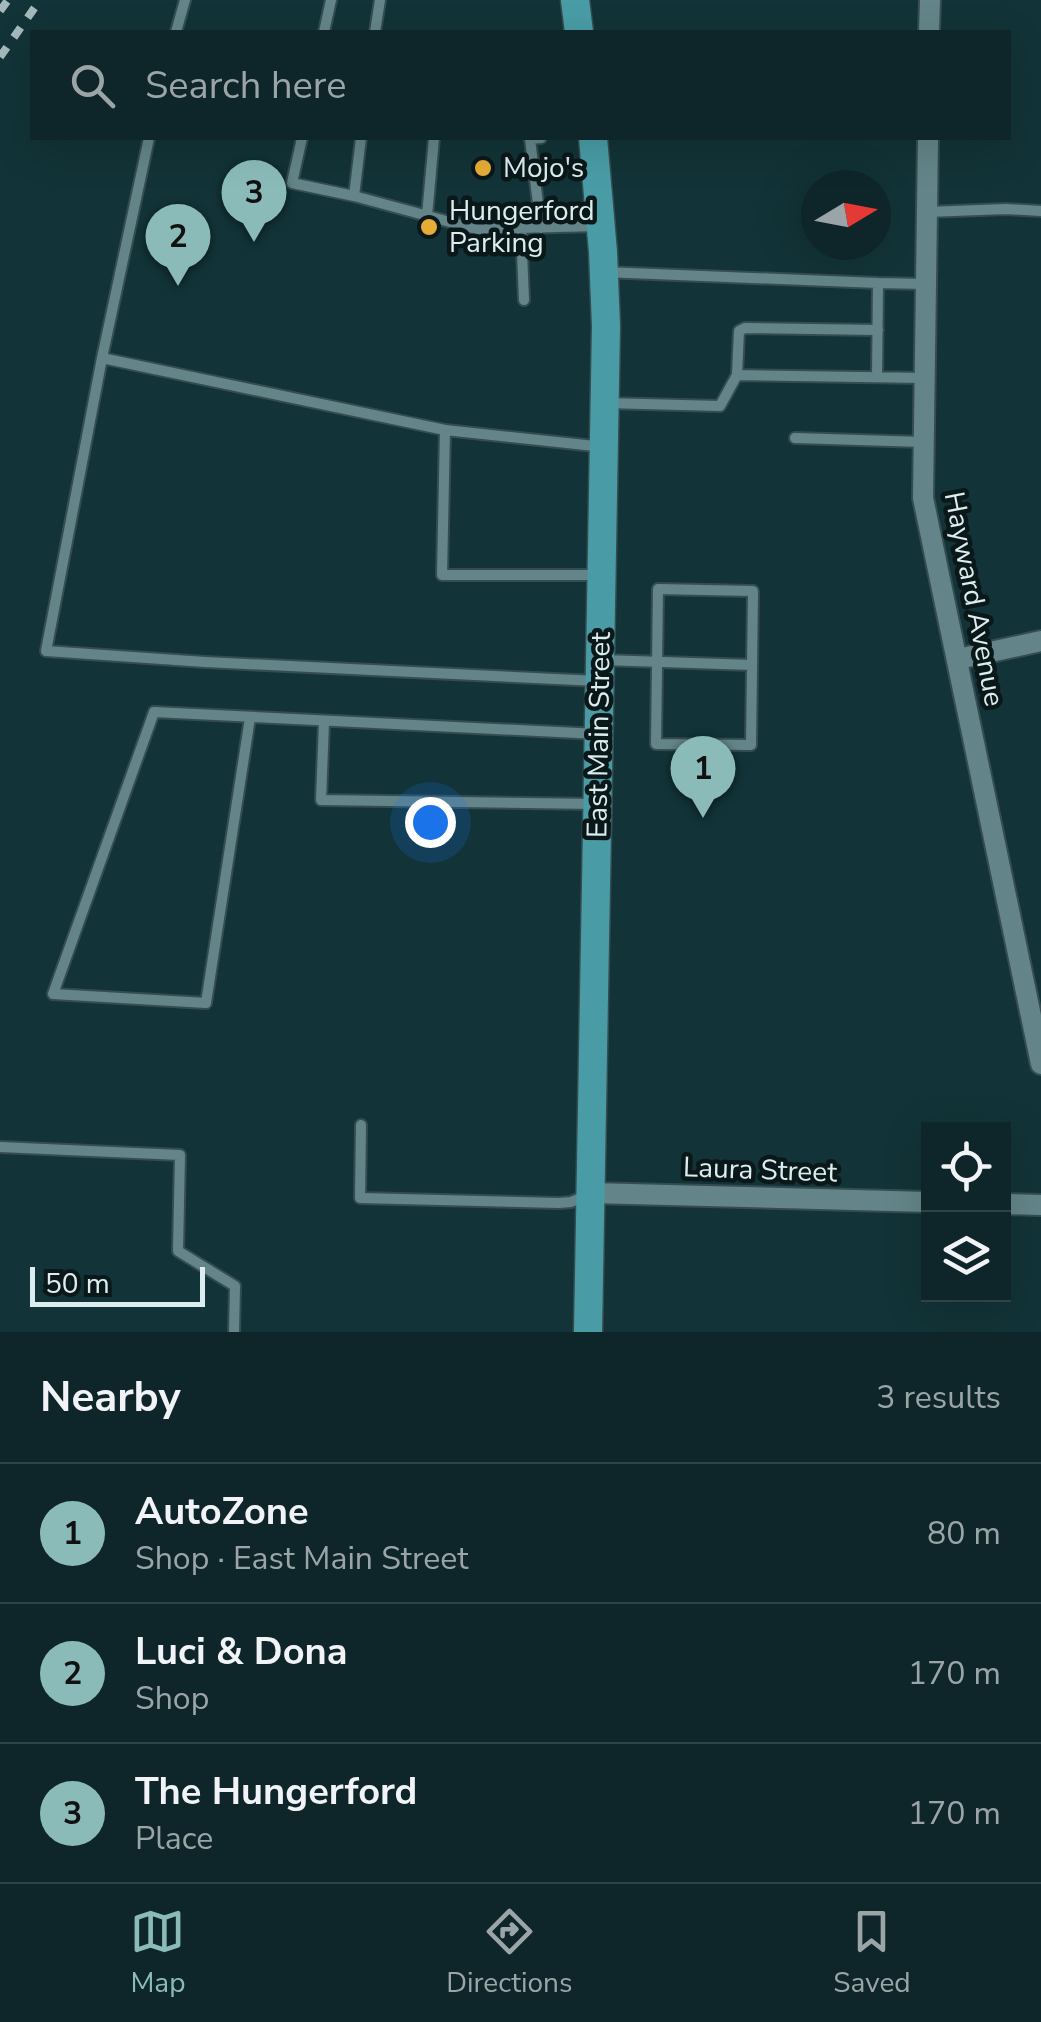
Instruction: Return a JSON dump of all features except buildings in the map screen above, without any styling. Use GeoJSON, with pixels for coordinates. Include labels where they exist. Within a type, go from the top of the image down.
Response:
{"type":"FeatureCollection","features":[{"type":"Feature","properties":{"kind":"main road"},"geometry":{"type":"LineString","coordinates":[[575,0],[580,30]]}},
{"type":"Feature","properties":{"kind":"main road","name":"East Main Street"},"geometry":{"type":"LineString","coordinates":[[588,1332],[604,447],[604,272],[594,140]]}},
{"type":"Feature","properties":{"kind":"street"},"geometry":{"type":"LineString","coordinates":[[929,30],[930,0]]}},
{"type":"Feature","properties":{"kind":"street","name":"Hayward Avenue"},"geometry":{"type":"LineString","coordinates":[[928,140],[923,498],[1041,1064]]}},
{"type":"Feature","properties":{"kind":"street"},"geometry":{"type":"LineString","coordinates":[[958,658],[1041,641]]}},
{"type":"Feature","properties":{"kind":"street","name":"Laura Street"},"geometry":{"type":"LineString","coordinates":[[590,1193],[921,1202]]}},
{"type":"Feature","properties":{"kind":"street"},"geometry":{"type":"LineString","coordinates":[[1011,1204],[1041,1206]]}},
{"type":"Feature","properties":{"kind":"lane"},"geometry":{"type":"LineString","coordinates":[[177,30],[185,0]]}},
{"type":"Feature","properties":{"kind":"lane"},"geometry":{"type":"LineString","coordinates":[[324,30],[331,0]]}},
{"type":"Feature","properties":{"kind":"lane"},"geometry":{"type":"LineString","coordinates":[[375,30],[380,0]]}},
{"type":"Feature","properties":{"kind":"lane"},"geometry":{"type":"LineString","coordinates":[[149,140],[46,651],[205,662],[600,670],[657,661],[752,665]]}},
{"type":"Feature","properties":{"kind":"lane"},"geometry":{"type":"LineString","coordinates":[[302,140],[292,183],[476,229],[601,226]]}},
{"type":"Feature","properties":{"kind":"lane"},"geometry":{"type":"LineString","coordinates":[[354,196],[361,140]]}},
{"type":"Feature","properties":{"kind":"lane"},"geometry":{"type":"LineString","coordinates":[[427,216],[434,140]]}},
{"type":"Feature","properties":{"kind":"lane"},"geometry":{"type":"LineString","coordinates":[[534,140],[541,228]]}},
{"type":"Feature","properties":{"kind":"lane"},"geometry":{"type":"LineString","coordinates":[[927,212],[1041,211]]}},
{"type":"Feature","properties":{"kind":"lane"},"geometry":{"type":"LineString","coordinates":[[521,228],[524,300]]}},
{"type":"Feature","properties":{"kind":"lane"},"geometry":{"type":"LineString","coordinates":[[604,272],[926,284]]}},
{"type":"Feature","properties":{"kind":"lane"},"geometry":{"type":"LineString","coordinates":[[878,283],[878,377]]}},
{"type":"Feature","properties":{"kind":"lane"},"geometry":{"type":"LineString","coordinates":[[604,403],[720,406],[738,375],[737,338],[739,331],[746,328],[878,330]]}},
{"type":"Feature","properties":{"kind":"lane"},"geometry":{"type":"LineString","coordinates":[[102,358],[445,430],[604,447]]}},
{"type":"Feature","properties":{"kind":"lane"},"geometry":{"type":"LineString","coordinates":[[738,375],[925,378]]}},
{"type":"Feature","properties":{"kind":"lane"},"geometry":{"type":"LineString","coordinates":[[445,430],[442,575],[602,576]]}},
{"type":"Feature","properties":{"kind":"lane"},"geometry":{"type":"LineString","coordinates":[[796,438],[924,442]]}},
{"type":"Feature","properties":{"kind":"lane"},"geometry":{"type":"LineString","coordinates":[[658,589],[753,591],[751,745],[656,744],[657,661],[658,589]]}},
{"type":"Feature","properties":{"kind":"lane"},"geometry":{"type":"LineString","coordinates":[[250,718],[206,1003],[53,994],[154,712],[598,734]]}},
{"type":"Feature","properties":{"kind":"lane"},"geometry":{"type":"LineString","coordinates":[[324,722],[321,800],[597,804]]}},
{"type":"Feature","properties":{"kind":"lane"},"geometry":{"type":"LineString","coordinates":[[361,1125],[360,1198],[559,1203],[590,1193]]}},
{"type":"Feature","properties":{"kind":"lane"},"geometry":{"type":"LineString","coordinates":[[0,1146],[180,1155],[178,1251],[234,1286],[234,1332]]}},
{"type":"Feature","properties":{"kind":"railway"},"geometry":{"type":"LineString","coordinates":[[0,11],[8,0]]}},
{"type":"Feature","properties":{"kind":"railway"},"geometry":{"type":"LineString","coordinates":[[0,57],[40,0]]}},
{"type":"Feature","properties":{"kind":"place","name":"Mojo's"},"geometry":{"type":"Point","coordinates":[483,168]}},
{"type":"Feature","properties":{"kind":"place","name":"Hungerford Parking"},"geometry":{"type":"Point","coordinates":[429,227]}},
{"type":"Feature","properties":{"kind":"place","name":"The Hungerford"},"geometry":{"type":"Point","coordinates":[254,242]}},
{"type":"Feature","properties":{"kind":"place","name":"Luci & Dona"},"geometry":{"type":"Point","coordinates":[178,286]}},
{"type":"Feature","properties":{"kind":"place","name":"AutoZone"},"geometry":{"type":"Point","coordinates":[703,818]}}]}
